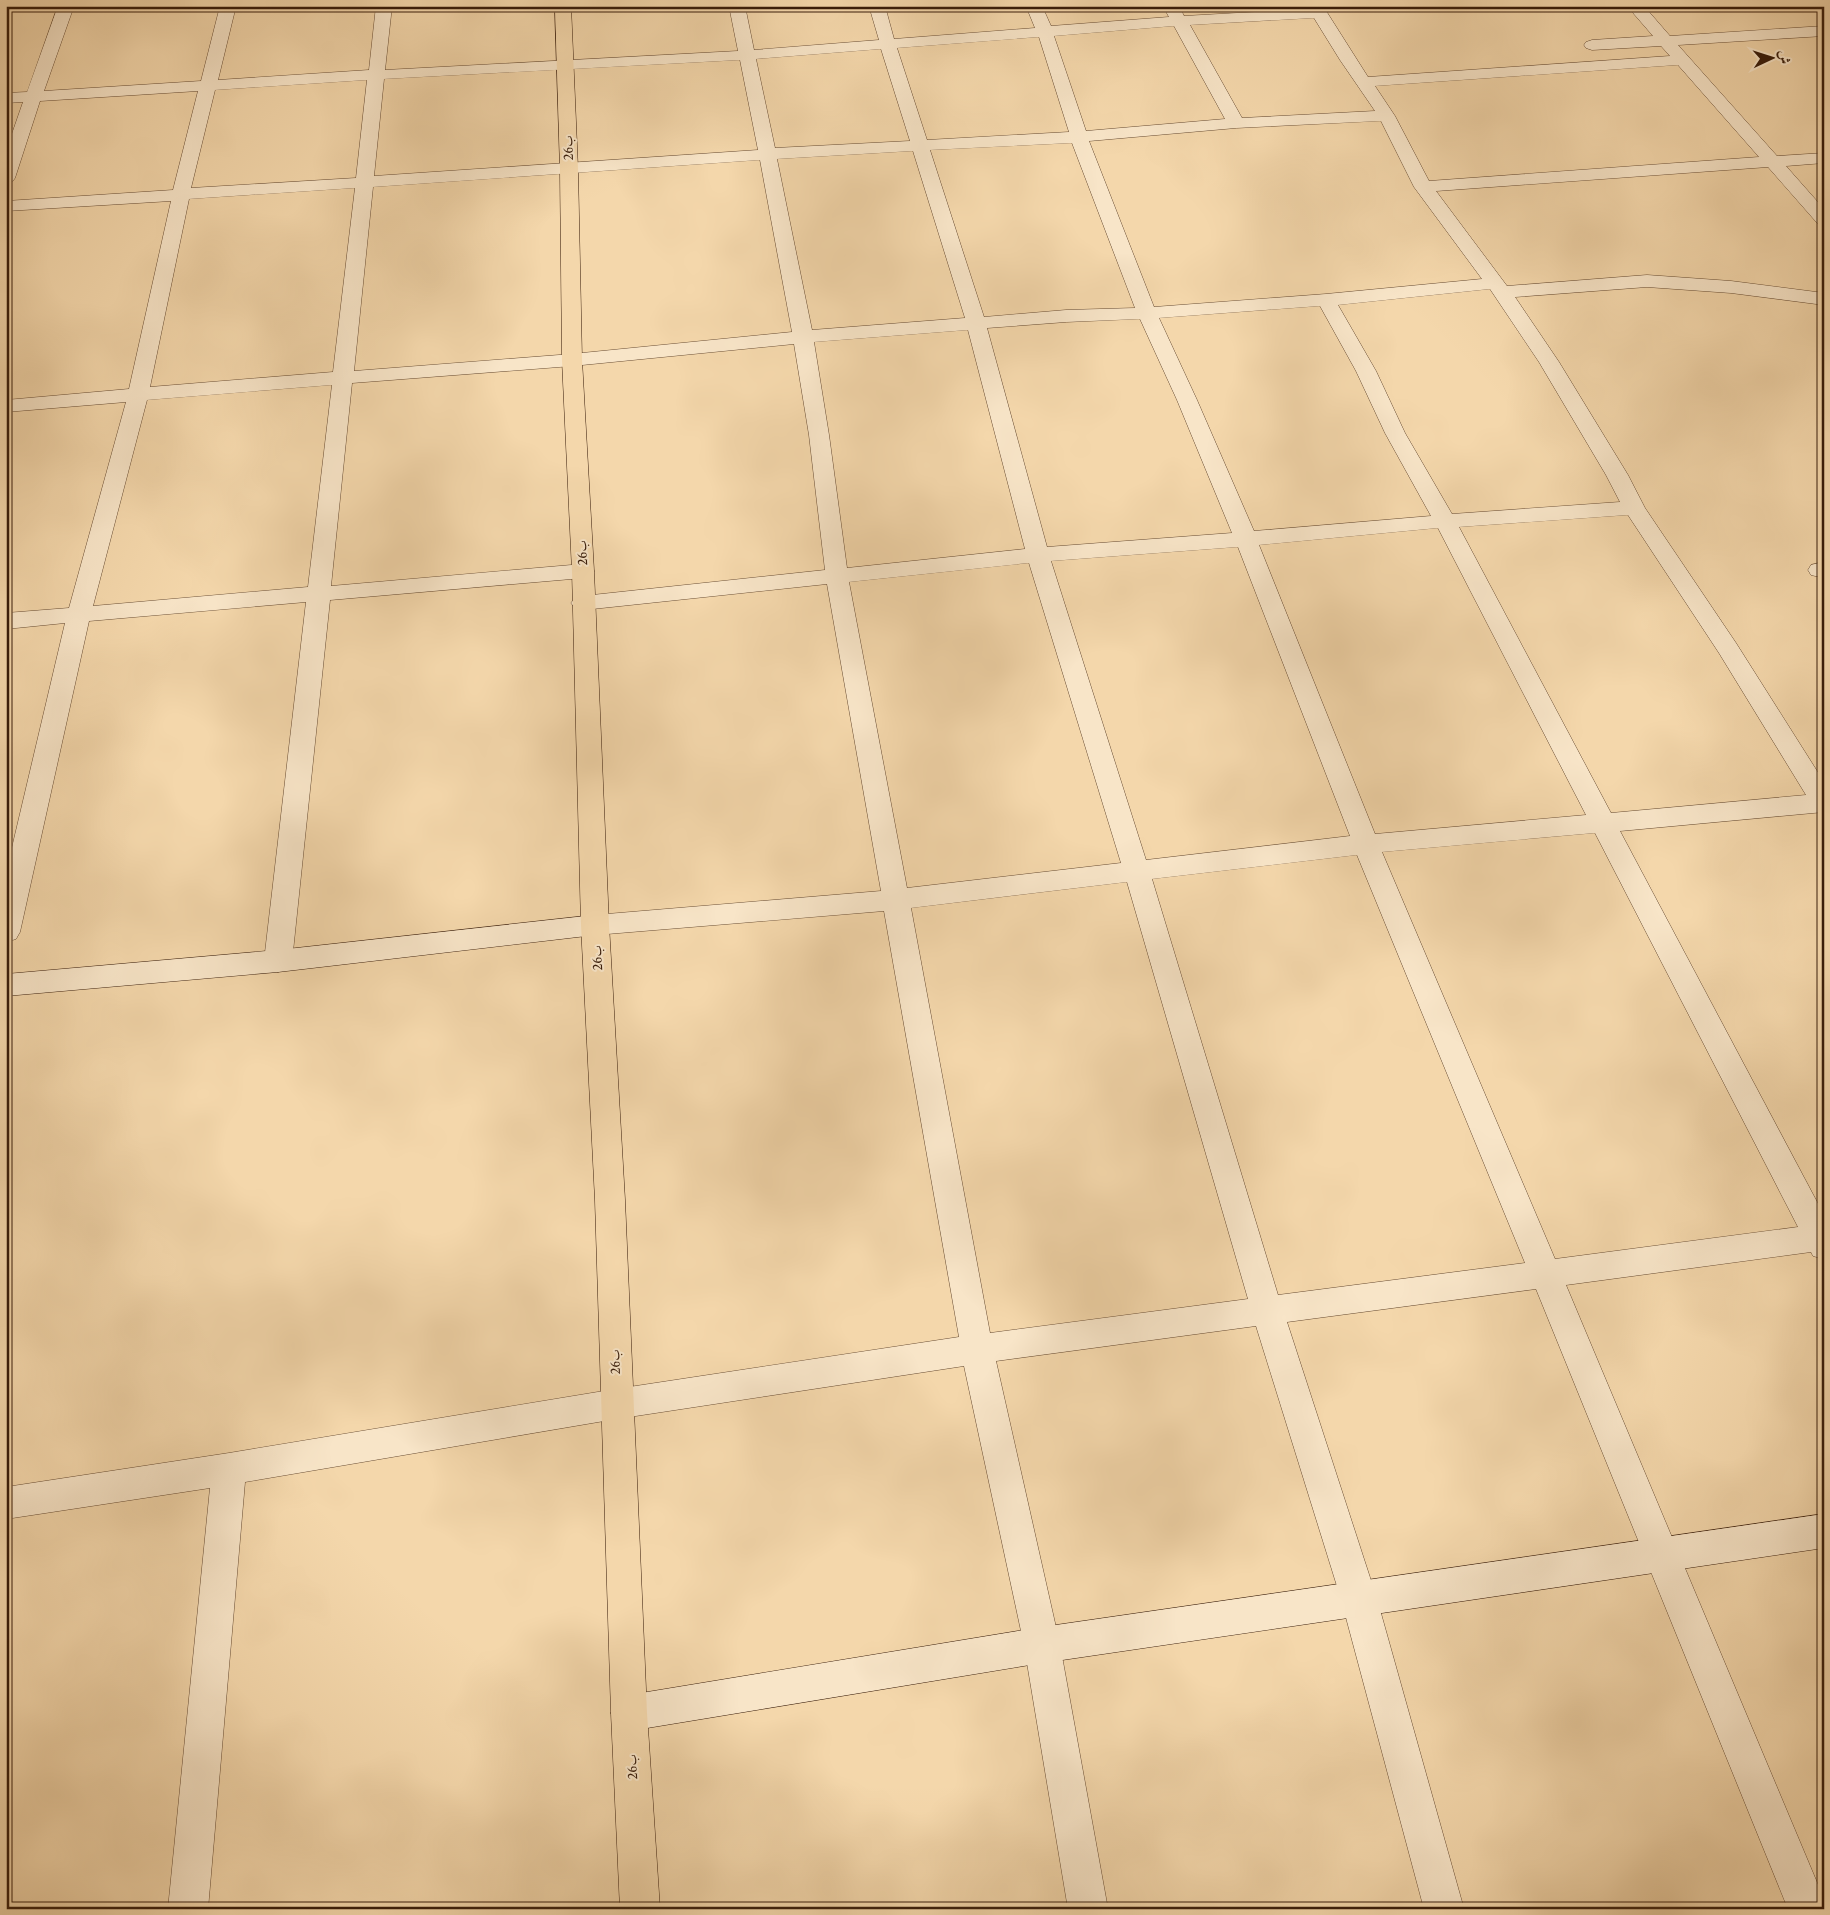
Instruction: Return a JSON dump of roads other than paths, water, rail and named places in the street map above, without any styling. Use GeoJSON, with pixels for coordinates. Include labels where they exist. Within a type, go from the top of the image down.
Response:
{"type":"FeatureCollection","features":[{"type":"Feature","properties":{"kind":"highway","name":"26ب"},"geometry":{"type":"LineString","coordinates":[[563,6],[569,169],[572,360],[583,571],[595,925],[610,1200],[628,1713],[640,1909]]}},
{"type":"Feature","properties":{"kind":"street"},"geometry":{"type":"LineString","coordinates":[[6,7],[16,6]]}},
{"type":"Feature","properties":{"kind":"street"},"geometry":{"type":"LineString","coordinates":[[6,178],[66,6]]}},
{"type":"Feature","properties":{"kind":"street"},"geometry":{"type":"LineString","coordinates":[[6,932],[79,615],[138,395],[181,194],[228,6]]}},
{"type":"Feature","properties":{"kind":"street"},"geometry":{"type":"LineString","coordinates":[[278,961],[341,379],[384,6]]}},
{"type":"Feature","properties":{"kind":"street"},"geometry":{"type":"LineString","coordinates":[[737,6],[804,337],[837,576],[894,900],[977,1349],[1042,1645],[1088,1909]]}},
{"type":"Feature","properties":{"kind":"street"},"geometry":{"type":"LineString","coordinates":[[877,6],[976,323],[1003,417],[1038,555],[1137,872],[1267,1310],[1359,1599],[1444,1909]]}},
{"type":"Feature","properties":{"kind":"street"},"geometry":{"type":"LineString","coordinates":[[1034,6],[1079,137],[1147,313],[1187,400],[1246,539],[1366,844],[1663,1554],[1808,1909]]}},
{"type":"Feature","properties":{"kind":"street"},"geometry":{"type":"LineString","coordinates":[[1171,6],[1236,122]]}},
{"type":"Feature","properties":{"kind":"street"},"geometry":{"type":"LineString","coordinates":[[1635,6],[1824,220]]}},
{"type":"Feature","properties":{"kind":"street"},"geometry":{"type":"LineString","coordinates":[[6,98],[375,75],[748,55],[1181,21],[1221,12],[1317,10],[1387,116],[1423,187],[1498,287],[1549,362],[1618,475],[1634,508],[1728,649],[1824,803],[1366,844],[894,900],[595,925],[278,961],[6,985]]}},
{"type":"Feature","properties":{"kind":"street"},"geometry":{"type":"LineString","coordinates":[[1592,45],[1824,30]]}},
{"type":"Feature","properties":{"kind":"street"},"geometry":{"type":"LineString","coordinates":[[1363,82],[1682,60]]}},
{"type":"Feature","properties":{"kind":"street"},"geometry":{"type":"LineString","coordinates":[[6,206],[768,154],[1079,137],[1236,122],[1387,116]]}},
{"type":"Feature","properties":{"kind":"street"},"geometry":{"type":"LineString","coordinates":[[1423,187],[1824,158]]}},
{"type":"Feature","properties":{"kind":"street"},"geometry":{"type":"LineString","coordinates":[[6,406],[572,360],[804,337],[976,323],[1066,316],[1147,313],[1498,287],[1648,281],[1731,287],[1824,299]]}},
{"type":"Feature","properties":{"kind":"street"},"geometry":{"type":"LineString","coordinates":[[6,1503],[229,1469],[616,1404],[977,1349],[1545,1273],[1822,1240],[1445,521],[1395,433],[1366,371],[1326,300]]}},
{"type":"Feature","properties":{"kind":"street"},"geometry":{"type":"LineString","coordinates":[[583,603],[1038,555],[1445,521],[1634,508]]}},
{"type":"Feature","properties":{"kind":"street"},"geometry":{"type":"LineString","coordinates":[[6,621],[583,571]]}},
{"type":"Feature","properties":{"kind":"street"},"geometry":{"type":"LineString","coordinates":[[188,1909],[229,1469]]}},
{"type":"Feature","properties":{"kind":"street"},"geometry":{"type":"LineString","coordinates":[[628,1713],[1042,1645],[1824,1531]]}}]}
